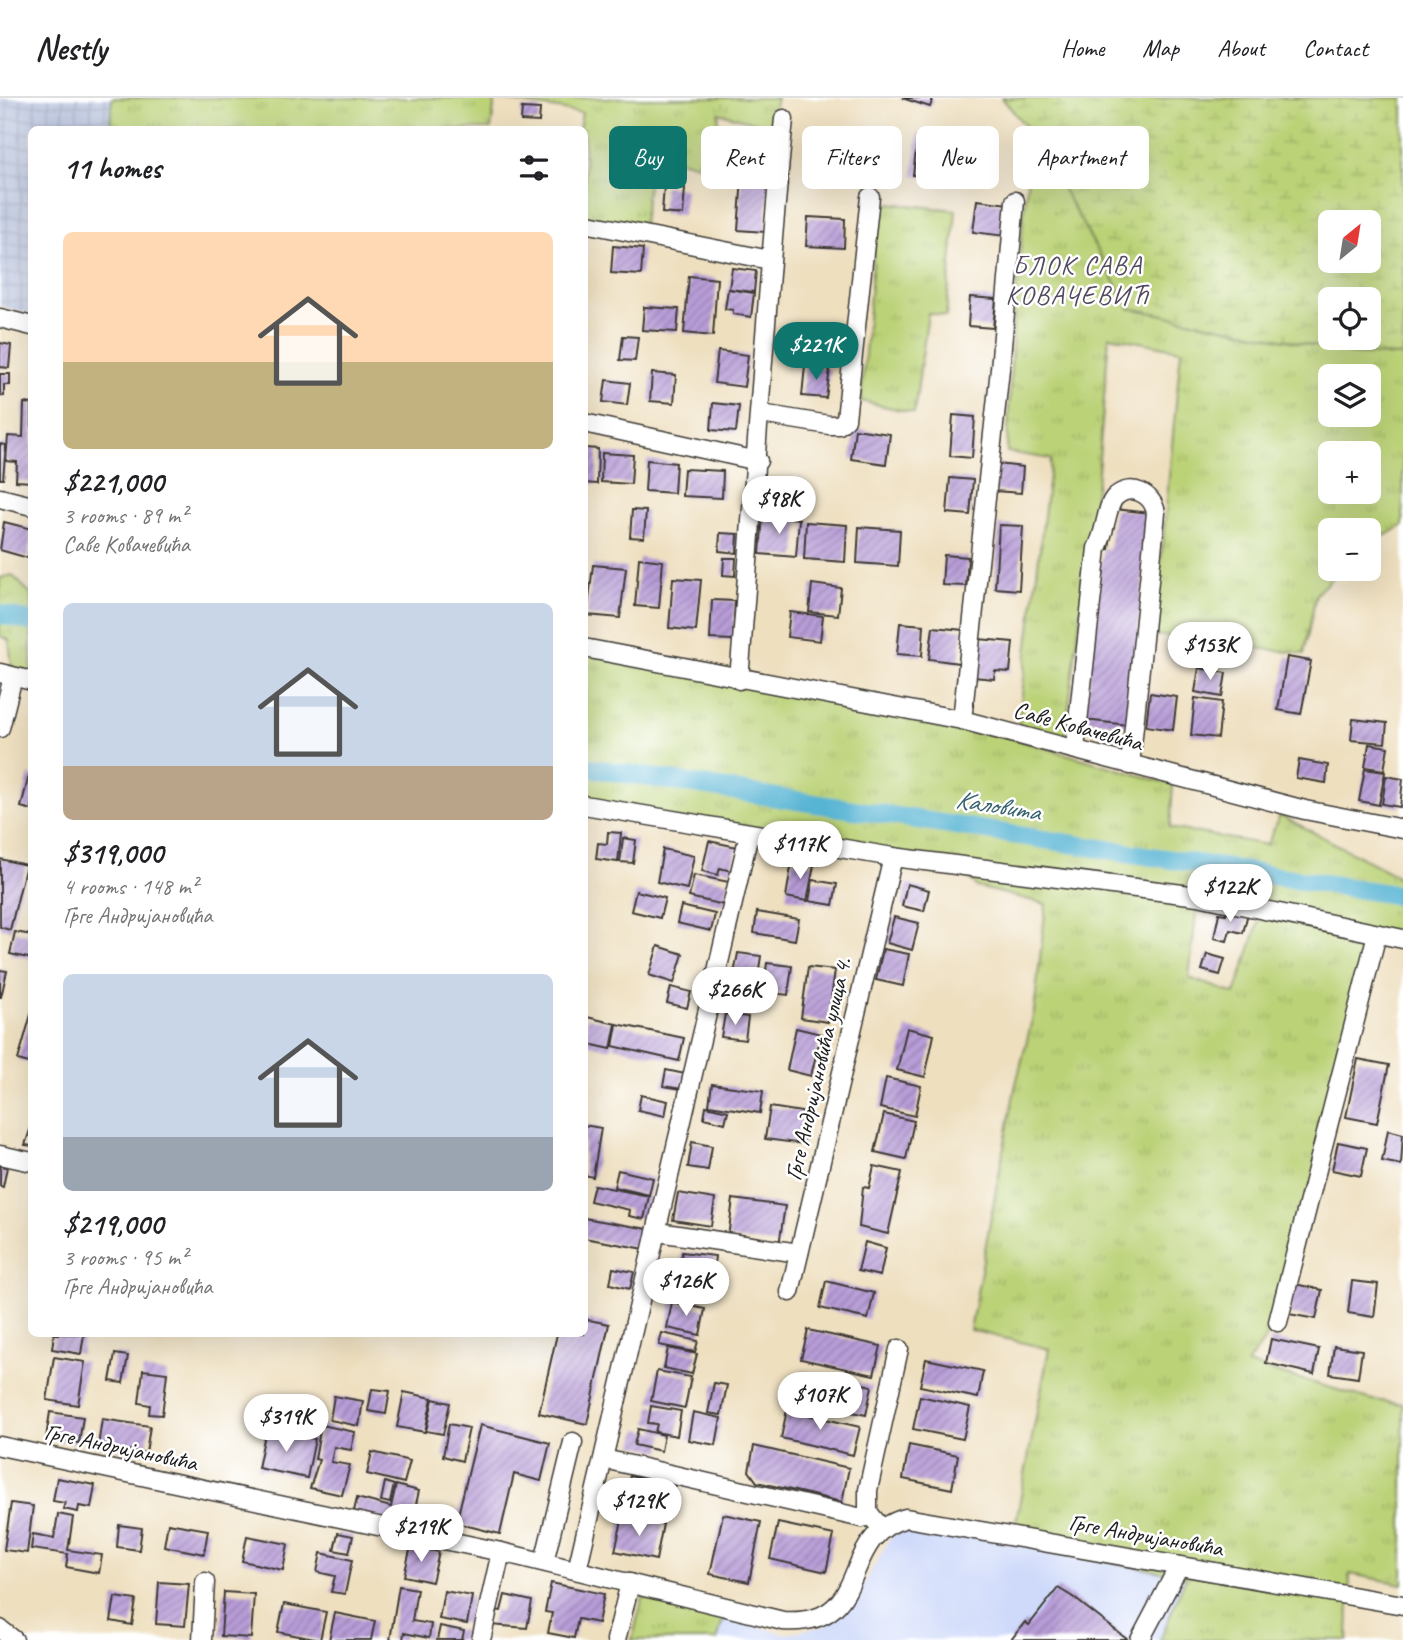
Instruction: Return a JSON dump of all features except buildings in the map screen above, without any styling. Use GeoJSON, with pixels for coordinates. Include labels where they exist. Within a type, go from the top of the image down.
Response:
{"type":"FeatureCollection","features":[{"type":"Feature","properties":{"kind":"street"},"geometry":{"type":"LineString","coordinates":[[739,680],[758,461],[770,260],[784,118]]}},
{"type":"Feature","properties":{"kind":"street"},"geometry":{"type":"LineString","coordinates":[[761,414],[829,425],[839,425],[846,419],[870,197]]}},
{"type":"Feature","properties":{"kind":"street"},"geometry":{"type":"LineString","coordinates":[[962,720],[1000,369],[1015,201]]}},
{"type":"Feature","properties":{"kind":"street"},"geometry":{"type":"LineString","coordinates":[[588,224],[770,260]]}},
{"type":"Feature","properties":{"kind":"street"},"geometry":{"type":"LineString","coordinates":[[0,318],[28,325]]}},
{"type":"Feature","properties":{"kind":"street"},"geometry":{"type":"LineString","coordinates":[[588,424],[758,461]]}},
{"type":"Feature","properties":{"kind":"street"},"geometry":{"type":"LineString","coordinates":[[1076,749],[1097,548],[1105,536],[1108,509],[1113,498],[1128,490],[1140,491],[1153,502],[1156,513],[1130,765]]}},
{"type":"Feature","properties":{"kind":"street"},"geometry":{"type":"LineString","coordinates":[[0,498],[28,505]]}},
{"type":"Feature","properties":{"kind":"street","name":"Саве Ковачевића"},"geometry":{"type":"LineString","coordinates":[[588,649],[739,680],[962,720],[1305,810],[1403,829]]}},
{"type":"Feature","properties":{"kind":"street"},"geometry":{"type":"LineString","coordinates":[[0,728],[7,675],[28,680]]}},
{"type":"Feature","properties":{"kind":"street"},"geometry":{"type":"LineString","coordinates":[[588,806],[893,858],[1198,896],[1403,939]]}},
{"type":"Feature","properties":{"kind":"street"},"geometry":{"type":"LineString","coordinates":[[577,1570],[749,834]]}},
{"type":"Feature","properties":{"kind":"street","name":"Грге Андријановића улица 4."},"geometry":{"type":"LineString","coordinates":[[790,1292],[893,858]]}},
{"type":"Feature","properties":{"kind":"street"},"geometry":{"type":"LineString","coordinates":[[1278,1322],[1377,934]]}},
{"type":"Feature","properties":{"kind":"street"},"geometry":{"type":"LineString","coordinates":[[0,1154],[28,1160]]}},
{"type":"Feature","properties":{"kind":"street"},"geometry":{"type":"LineString","coordinates":[[658,1232],[799,1253]]}},
{"type":"Feature","properties":{"kind":"street"},"geometry":{"type":"LineString","coordinates":[[876,1522],[866,1505],[899,1349]]}},
{"type":"Feature","properties":{"kind":"street"},"geometry":{"type":"LineString","coordinates":[[544,1562],[573,1442]]}},
{"type":"Feature","properties":{"kind":"street","name":"Грге Андријановића"},"geometry":{"type":"LineString","coordinates":[[0,1446],[501,1552],[783,1621],[810,1620],[839,1605],[876,1522],[905,1518],[923,1519],[1403,1605]]}},
{"type":"Feature","properties":{"kind":"street"},"geometry":{"type":"LineString","coordinates":[[604,1459],[876,1522]]}},
{"type":"Feature","properties":{"kind":"street"},"geometry":{"type":"LineString","coordinates":[[481,1640],[501,1552]]}},
{"type":"Feature","properties":{"kind":"street"},"geometry":{"type":"LineString","coordinates":[[1140,1640],[1179,1566]]}},
{"type":"Feature","properties":{"kind":"street"},"geometry":{"type":"LineString","coordinates":[[202,1640],[205,1582]]}},
{"type":"Feature","properties":{"kind":"street"},"geometry":{"type":"LineString","coordinates":[[616,1640],[630,1583]]}},
{"type":"Feature","properties":{"kind":"street"},"geometry":{"type":"LineString","coordinates":[[0,1629],[15,1640]]}},
{"type":"Feature","properties":{"kind":"shaded area"},"geometry":{"type":"Polygon","coordinates":[[[0,98],[112,98],[110,126],[28,126],[28,313],[0,306],[0,98]]]}},
{"type":"Feature","properties":{"kind":"shaded area"},"geometry":{"type":"Polygon","coordinates":[[[912,1526],[1012,1542],[1186,1577],[1160,1640],[717,1640],[724,1617],[786,1634],[823,1626],[854,1602],[890,1538],[912,1526]]]}},
{"type":"Feature","properties":{"kind":"green space"},"geometry":{"type":"Polygon","coordinates":[[[112,98],[777,98],[769,126],[719,113],[718,126],[701,126],[701,166],[687,162],[687,126],[609,126],[609,189],[647,189],[642,232],[588,222],[588,126],[580,126],[582,113],[495,99],[491,126],[110,126],[112,98]]]}},
{"type":"Feature","properties":{"kind":"green space"},"geometry":{"type":"Polygon","coordinates":[[[1002,98],[1403,98],[1403,356],[1355,354],[1335,350],[1381,350],[1381,287],[1318,287],[1318,346],[1130,308],[1063,189],[1149,189],[1149,126],[1025,126],[1002,98]]]}},
{"type":"Feature","properties":{"kind":"green space"},"geometry":{"type":"Polygon","coordinates":[[[1027,189],[1063,189],[1130,308],[1318,346],[1318,350],[1403,356],[1403,526],[1381,538],[1381,518],[1318,518],[1318,581],[1329,581],[1316,594],[1304,654],[1154,635],[1181,350],[1109,336],[1098,472],[1064,745],[1017,735],[1051,459],[1007,452],[1013,325],[1027,189]]]}},
{"type":"Feature","properties":{"kind":"green space"},"geometry":{"type":"Polygon","coordinates":[[[878,202],[956,210],[946,316],[928,313],[914,413],[861,401],[878,202]]]}},
{"type":"Feature","properties":{"kind":"green space"},"geometry":{"type":"Polygon","coordinates":[[[12,575],[28,591],[28,680],[13,677],[9,640],[0,636],[0,578],[12,575]]]}},
{"type":"Feature","properties":{"kind":"green space"},"geometry":{"type":"Polygon","coordinates":[[[588,649],[894,708],[958,729],[1004,736],[1173,785],[1170,828],[1267,845],[1280,815],[1403,879],[1403,938],[1377,934],[1278,1322],[1247,1364],[1373,1400],[1403,1404],[1403,1584],[1350,1574],[1348,1640],[1160,1640],[1186,1577],[1012,1542],[1049,1349],[970,1330],[1015,1088],[1034,1012],[1046,904],[977,887],[955,863],[588,805],[588,649]],[[1198,896],[1189,978],[1235,994],[1263,909],[1198,896]]]}},
{"type":"Feature","properties":{"kind":"green space"},"geometry":{"type":"Polygon","coordinates":[[[643,1597],[724,1617],[717,1640],[632,1640],[643,1597]]]}},
{"type":"Feature","properties":{"kind":"waterway","name":"Каловита"},"geometry":{"type":"LineString","coordinates":[[0,614],[28,621]]}},
{"type":"Feature","properties":{"kind":"waterway","name":"Каловита"},"geometry":{"type":"LineString","coordinates":[[588,768],[1403,896]]}},
{"type":"Feature","properties":{"kind":"district","name":"БЛОК САВА КОВАЧЕВИЋ"},"geometry":{"type":"Point","coordinates":[1078,280]}}]}
